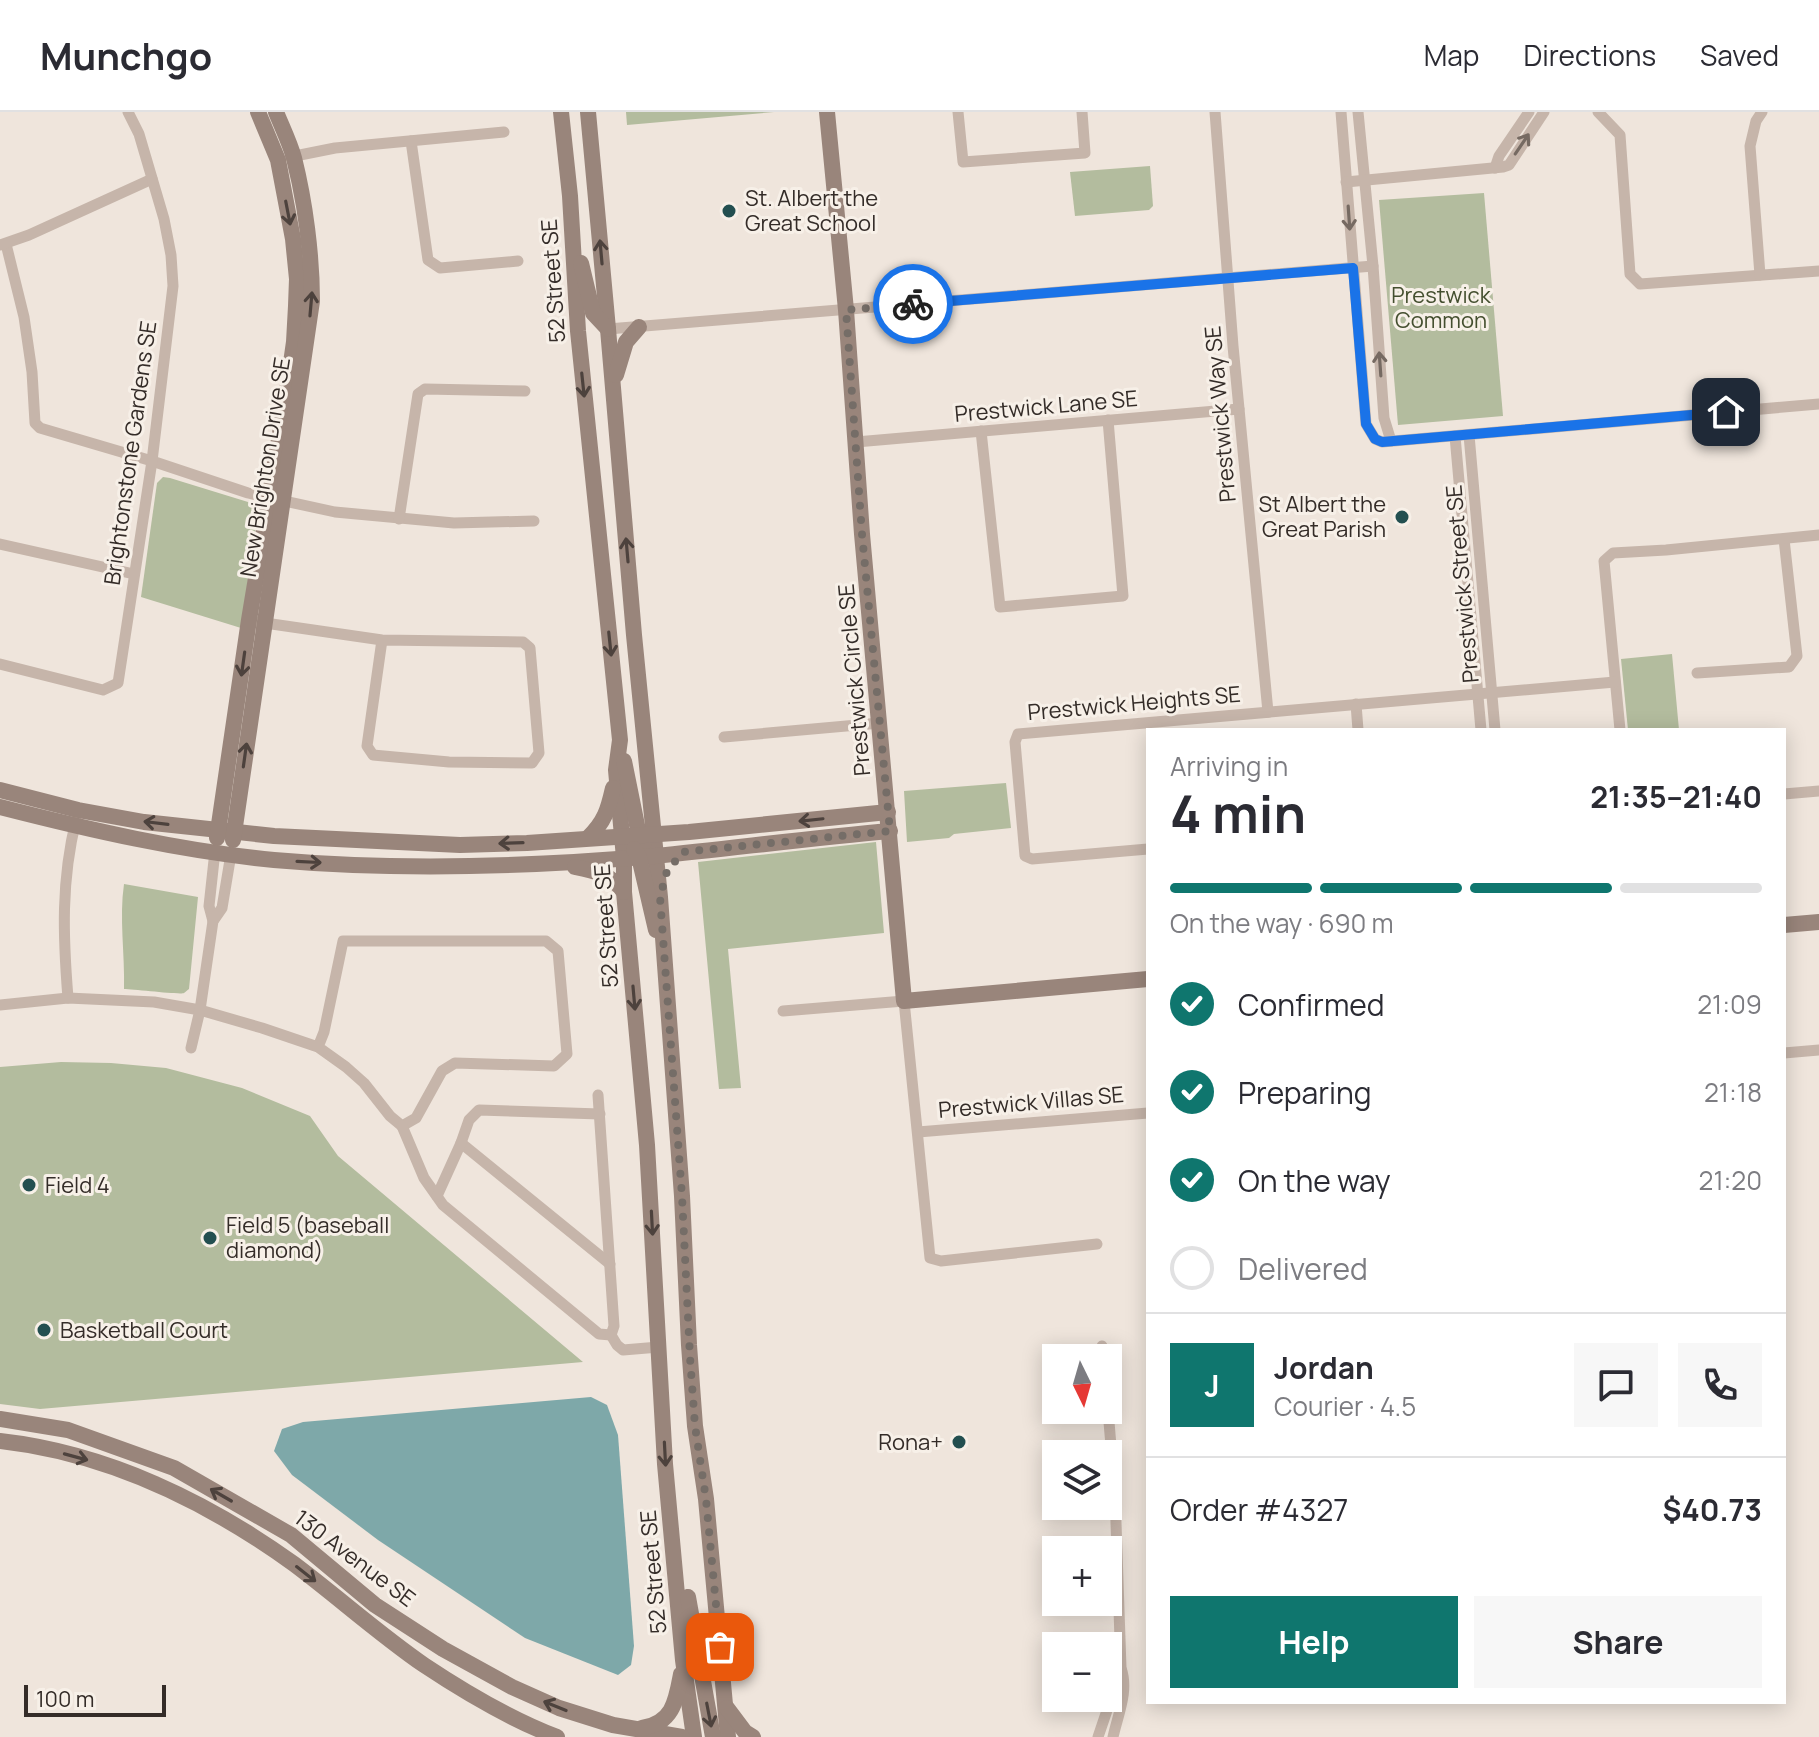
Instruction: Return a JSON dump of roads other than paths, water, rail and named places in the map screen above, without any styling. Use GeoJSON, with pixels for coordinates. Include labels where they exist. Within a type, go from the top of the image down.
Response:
{"type":"FeatureCollection","features":[{"type":"Feature","properties":{"kind":"main road","name":"New Brighton Drive SE"},"geometry":{"type":"LineString","coordinates":[[258,112],[286,158]]}},
{"type":"Feature","properties":{"kind":"main road","name":"New Brighton Drive SE"},"geometry":{"type":"LineString","coordinates":[[223,852],[275,500],[312,301],[308,237],[276,112]]}},
{"type":"Feature","properties":{"kind":"main road","name":"52 Street SE"},"geometry":{"type":"LineString","coordinates":[[561,112],[578,331],[620,740],[616,770],[638,835],[640,857],[660,897],[695,1426],[706,1499],[728,1737]]}},
{"type":"Feature","properties":{"kind":"main road","name":"52 Street SE"},"geometry":{"type":"LineString","coordinates":[[588,112],[651,795],[638,835]]}},
{"type":"Feature","properties":{"kind":"main road","name":"Prestwick Circle SE"},"geometry":{"type":"LineString","coordinates":[[827,112],[904,1001]]}},
{"type":"Feature","properties":{"kind":"main road"},"geometry":{"type":"LineString","coordinates":[[571,215],[593,313],[608,329]]}},
{"type":"Feature","properties":{"kind":"main road"},"geometry":{"type":"LineString","coordinates":[[613,384],[626,342],[639,327]]}},
{"type":"Feature","properties":{"kind":"main road"},"geometry":{"type":"LineString","coordinates":[[578,331],[608,329]]}},
{"type":"Feature","properties":{"kind":"main road"},"geometry":{"type":"LineString","coordinates":[[620,740],[638,835],[646,846],[640,857],[651,916],[663,955]]}},
{"type":"Feature","properties":{"kind":"main road"},"geometry":{"type":"LineString","coordinates":[[588,838],[603,821],[609,808],[616,770]]}},
{"type":"Feature","properties":{"kind":"main road"},"geometry":{"type":"LineString","coordinates":[[0,790],[139,840],[272,859],[389,865],[558,863],[890,831]]}},
{"type":"Feature","properties":{"kind":"main road"},"geometry":{"type":"LineString","coordinates":[[651,795],[671,823],[689,832]]}},
{"type":"Feature","properties":{"kind":"main road"},"geometry":{"type":"LineString","coordinates":[[0,807],[76,818],[226,831],[460,845],[689,832],[888,812]]}},
{"type":"Feature","properties":{"kind":"main road"},"geometry":{"type":"LineString","coordinates":[[660,897],[667,871],[683,852]]}},
{"type":"Feature","properties":{"kind":"main road","name":"52 Street SE"},"geometry":{"type":"LineString","coordinates":[[640,857],[624,892],[647,1145],[665,1464],[683,1660],[694,1737]]}},
{"type":"Feature","properties":{"kind":"main road"},"geometry":{"type":"LineString","coordinates":[[558,863],[597,872],[617,882],[624,892]]}},
{"type":"Feature","properties":{"kind":"main road"},"geometry":{"type":"LineString","coordinates":[[1786,925],[1819,922]]}},
{"type":"Feature","properties":{"kind":"main road"},"geometry":{"type":"LineString","coordinates":[[904,1001],[1146,979]]}},
{"type":"Feature","properties":{"kind":"main road","name":"130 Avenue SE"},"geometry":{"type":"LineString","coordinates":[[0,1419],[68,1430],[174,1468],[291,1535],[375,1605],[443,1649],[512,1687],[599,1721],[682,1737]]}},
{"type":"Feature","properties":{"kind":"main road","name":"130 Avenue SE"},"geometry":{"type":"LineString","coordinates":[[0,1441],[88,1460],[183,1495],[241,1528],[295,1565],[422,1664],[529,1726],[557,1737]]}},
{"type":"Feature","properties":{"kind":"main road"},"geometry":{"type":"LineString","coordinates":[[675,1557],[686,1587],[713,1737]]}},
{"type":"Feature","properties":{"kind":"main road"},"geometry":{"type":"LineString","coordinates":[[629,1729],[647,1728],[660,1723],[671,1712],[683,1660]]}},
{"type":"Feature","properties":{"kind":"main road"},"geometry":{"type":"LineString","coordinates":[[493,1706],[514,1725],[539,1737]]}},
{"type":"Feature","properties":{"kind":"main road"},"geometry":{"type":"LineString","coordinates":[[726,1707],[745,1732],[753,1737]]}},
{"type":"Feature","properties":{"kind":"street","name":"Brightonstone Gardens SE"},"geometry":{"type":"LineString","coordinates":[[0,664],[103,690],[118,683],[152,461],[173,286],[164,219],[139,134],[128,112]]}},
{"type":"Feature","properties":{"kind":"street"},"geometry":{"type":"LineString","coordinates":[[958,112],[963,162],[1085,153],[1082,112]]}},
{"type":"Feature","properties":{"kind":"street","name":"Prestwick Way SE"},"geometry":{"type":"LineString","coordinates":[[1215,112],[1268,712]]}},
{"type":"Feature","properties":{"kind":"street"},"geometry":{"type":"LineString","coordinates":[[1341,112],[1366,424],[1375,439],[1382,442],[1819,404]]}},
{"type":"Feature","properties":{"kind":"street"},"geometry":{"type":"LineString","coordinates":[[1358,112],[1384,418],[1391,441]]}},
{"type":"Feature","properties":{"kind":"street"},"geometry":{"type":"LineString","coordinates":[[1495,168],[1499,156],[1529,112]]}},
{"type":"Feature","properties":{"kind":"street"},"geometry":{"type":"LineString","coordinates":[[1346,182],[1509,165],[1544,112]]}},
{"type":"Feature","properties":{"kind":"street"},"geometry":{"type":"LineString","coordinates":[[1598,112],[1620,135],[1630,274],[1640,284],[1819,271]]}},
{"type":"Feature","properties":{"kind":"street"},"geometry":{"type":"LineString","coordinates":[[1760,275],[1750,146],[1756,121],[1762,112]]}},
{"type":"Feature","properties":{"kind":"street"},"geometry":{"type":"LineString","coordinates":[[286,158],[335,148],[504,132]]}},
{"type":"Feature","properties":{"kind":"street"},"geometry":{"type":"LineString","coordinates":[[411,141],[428,260],[440,268],[518,261]]}},
{"type":"Feature","properties":{"kind":"street"},"geometry":{"type":"LineString","coordinates":[[152,179],[3,244],[24,317],[35,423],[40,428],[248,493],[335,512],[454,523],[534,521]]}},
{"type":"Feature","properties":{"kind":"street"},"geometry":{"type":"LineString","coordinates":[[608,329],[1373,266]]}},
{"type":"Feature","properties":{"kind":"street"},"geometry":{"type":"LineString","coordinates":[[399,519],[418,394],[425,389],[525,391]]}},
{"type":"Feature","properties":{"kind":"street","name":"Prestwick Lane SE"},"geometry":{"type":"LineString","coordinates":[[856,442],[1239,409]]}},
{"type":"Feature","properties":{"kind":"street"},"geometry":{"type":"LineString","coordinates":[[981,431],[1000,607],[1123,596],[1108,420]]}},
{"type":"Feature","properties":{"kind":"street","name":"Prestwick Street SE"},"geometry":{"type":"LineString","coordinates":[[1469,435],[1495,728]]}},
{"type":"Feature","properties":{"kind":"street","name":"Prestwick Street SE"},"geometry":{"type":"LineString","coordinates":[[1455,436],[1481,728]]}},
{"type":"Feature","properties":{"kind":"street"},"geometry":{"type":"LineString","coordinates":[[1620,728],[1604,561],[1613,553],[1819,535]]}},
{"type":"Feature","properties":{"kind":"street"},"geometry":{"type":"LineString","coordinates":[[1697,673],[1789,667],[1797,656],[1784,539]]}},
{"type":"Feature","properties":{"kind":"street"},"geometry":{"type":"LineString","coordinates":[[0,544],[134,574]]}},
{"type":"Feature","properties":{"kind":"street"},"geometry":{"type":"LineString","coordinates":[[257,622],[382,640],[523,642],[530,648],[539,753],[532,763],[449,762],[373,755],[367,746],[382,640]]}},
{"type":"Feature","properties":{"kind":"street","name":"Prestwick Heights SE"},"geometry":{"type":"LineString","coordinates":[[1146,849],[1032,859],[1025,856],[1015,742],[1018,734],[1615,682]]}},
{"type":"Feature","properties":{"kind":"street"},"geometry":{"type":"LineString","coordinates":[[1356,704],[1358,728]]}},
{"type":"Feature","properties":{"kind":"street"},"geometry":{"type":"LineString","coordinates":[[724,737],[880,723]]}},
{"type":"Feature","properties":{"kind":"street"},"geometry":{"type":"LineString","coordinates":[[1786,794],[1819,791]]}},
{"type":"Feature","properties":{"kind":"street"},"geometry":{"type":"LineString","coordinates":[[68,998],[63,943],[64,892],[76,818]]}},
{"type":"Feature","properties":{"kind":"street"},"geometry":{"type":"LineString","coordinates":[[191,1048],[213,921],[209,906],[223,852]]}},
{"type":"Feature","properties":{"kind":"street"},"geometry":{"type":"LineString","coordinates":[[318,1047],[343,941],[546,941],[558,951],[567,1054],[554,1066],[455,1063],[442,1071],[416,1118],[402,1126]]}},
{"type":"Feature","properties":{"kind":"street"},"geometry":{"type":"LineString","coordinates":[[0,1005],[68,998],[154,1002],[200,1010],[318,1047],[364,1083],[402,1126],[424,1178],[443,1205],[599,1334],[611,1335]]}},
{"type":"Feature","properties":{"kind":"street"},"geometry":{"type":"LineString","coordinates":[[783,1011],[904,1001],[930,1258],[941,1261],[1097,1244]]}},
{"type":"Feature","properties":{"kind":"street"},"geometry":{"type":"LineString","coordinates":[[1786,1053],[1819,1050]]}},
{"type":"Feature","properties":{"kind":"street"},"geometry":{"type":"LineString","coordinates":[[598,1095],[614,1326],[611,1335],[623,1350],[659,1347]]}},
{"type":"Feature","properties":{"kind":"street"},"geometry":{"type":"LineString","coordinates":[[437,1196],[469,1120],[479,1110],[600,1114]]}},
{"type":"Feature","properties":{"kind":"street","name":"Prestwick Villas SE"},"geometry":{"type":"LineString","coordinates":[[918,1132],[1146,1113]]}},
{"type":"Feature","properties":{"kind":"street"},"geometry":{"type":"LineString","coordinates":[[461,1143],[610,1264]]}},
{"type":"Feature","properties":{"kind":"street"},"geometry":{"type":"LineString","coordinates":[[1109,1424],[1120,1632]]}},
{"type":"Feature","properties":{"kind":"street"},"geometry":{"type":"LineString","coordinates":[[1122,1671],[1122,1704]]}},
{"type":"Feature","properties":{"kind":"street"},"geometry":{"type":"LineString","coordinates":[[1098,1737],[1106,1712]]}},
{"type":"Feature","properties":{"kind":"street"},"geometry":{"type":"LineString","coordinates":[[1113,1737],[1120,1712]]}},
{"type":"Feature","properties":{"kind":"water"},"geometry":{"type":"Polygon","coordinates":[[[591,1397],[607,1405],[618,1435],[634,1646],[631,1665],[618,1675],[525,1638],[378,1540],[292,1475],[274,1451],[282,1429],[303,1422],[591,1397]]]}},
{"type":"Feature","properties":{"kind":"place","name":"St. Albert the Great School"},"geometry":{"type":"Point","coordinates":[729,211]}},
{"type":"Feature","properties":{"kind":"place","name":"St Albert the Great Parish"},"geometry":{"type":"Point","coordinates":[1402,517]}},
{"type":"Feature","properties":{"kind":"place","name":"Field 4"},"geometry":{"type":"Point","coordinates":[29,1185]}},
{"type":"Feature","properties":{"kind":"place","name":"Field 5 (baseball diamond)"},"geometry":{"type":"Point","coordinates":[210,1238]}},
{"type":"Feature","properties":{"kind":"place","name":"Basketball Court"},"geometry":{"type":"Point","coordinates":[44,1330]}},
{"type":"Feature","properties":{"kind":"place","name":"Rona+"},"geometry":{"type":"Point","coordinates":[959,1442]}},
{"type":"Feature","properties":{"kind":"park label","name":"Prestwick Common"},"geometry":{"type":"Point","coordinates":[1441,308]}}]}
